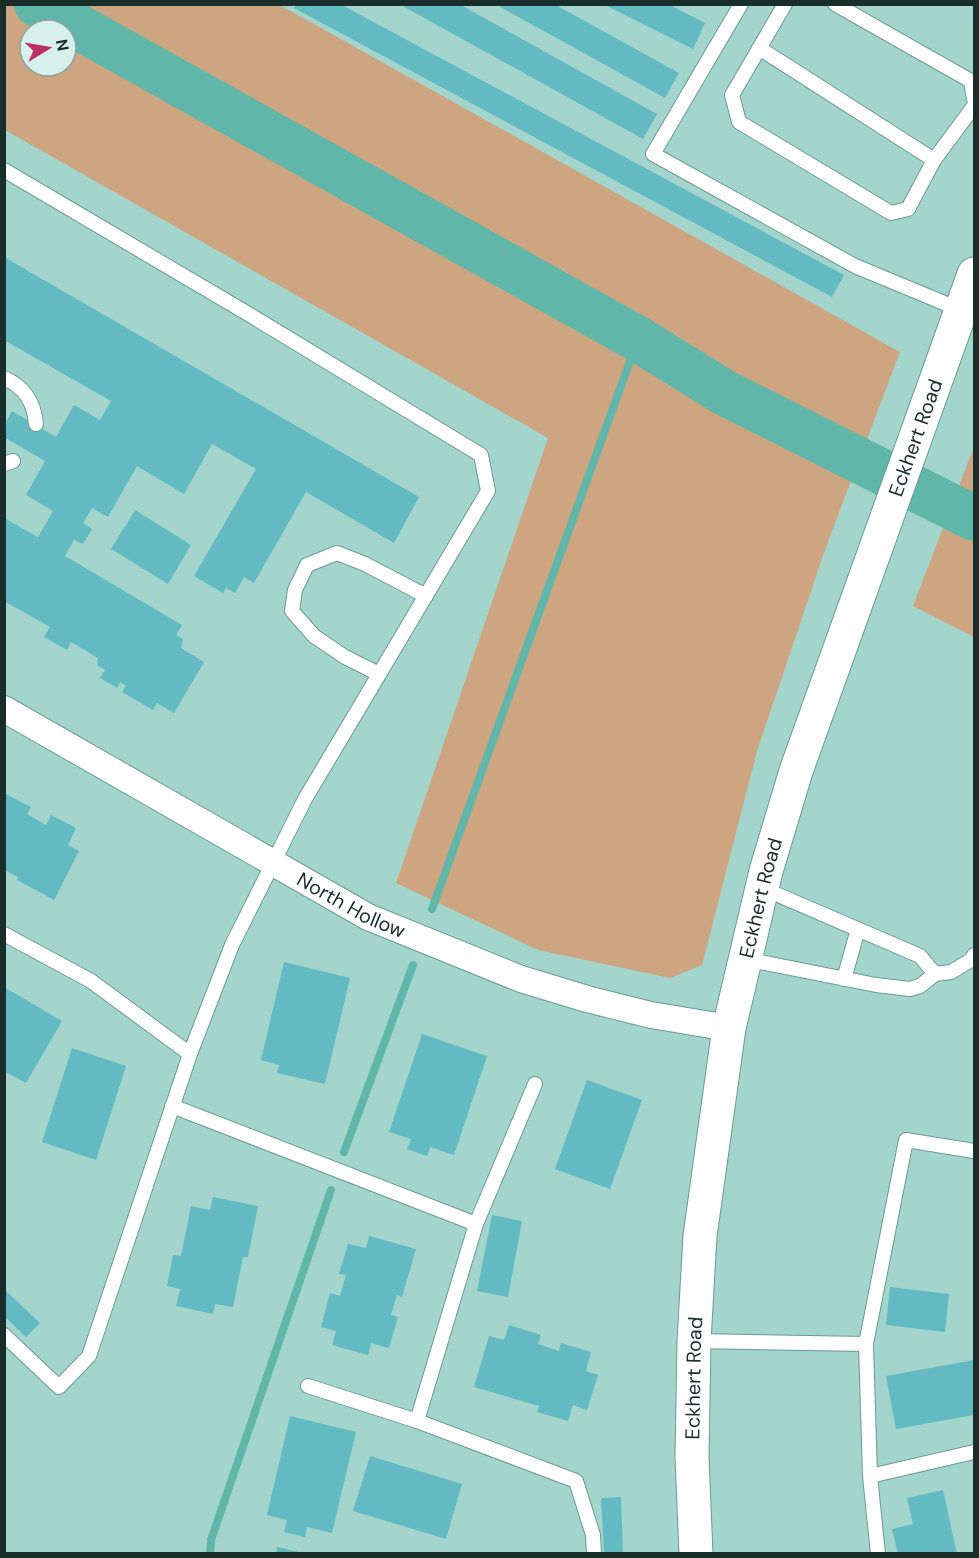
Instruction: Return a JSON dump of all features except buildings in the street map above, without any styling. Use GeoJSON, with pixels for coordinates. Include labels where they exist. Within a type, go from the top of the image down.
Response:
{"type":"FeatureCollection","features":[{"type":"Feature","properties":{"kind":"main road","name":"Eckhert Road"},"geometry":{"type":"LineString","coordinates":[[696,1554],[692,1457],[694,1341],[700,1236],[729,1029],[762,888],[796,771],[975,274]]}},
{"type":"Feature","properties":{"kind":"street","name":"North Hollow"},"geometry":{"type":"LineString","coordinates":[[4,708],[368,917],[521,979],[651,1015],[729,1029]]}},
{"type":"Feature","properties":{"kind":"lane"},"geometry":{"type":"LineString","coordinates":[[741,4],[653,154],[855,266],[961,310]]}},
{"type":"Feature","properties":{"kind":"lane"},"geometry":{"type":"LineString","coordinates":[[785,4],[732,95],[739,122],[891,213],[908,209],[934,160],[975,106]]}},
{"type":"Feature","properties":{"kind":"lane"},"geometry":{"type":"LineString","coordinates":[[835,4],[971,81],[975,99]]}},
{"type":"Feature","properties":{"kind":"lane"},"geometry":{"type":"LineString","coordinates":[[759,48],[934,160]]}},
{"type":"Feature","properties":{"kind":"lane"},"geometry":{"type":"LineString","coordinates":[[4,170],[481,455],[488,491],[305,798],[232,945],[190,1054],[89,1356],[59,1387],[4,1335]]}},
{"type":"Feature","properties":{"kind":"lane"},"geometry":{"type":"LineString","coordinates":[[4,378],[19,386],[29,396],[36,424]]}},
{"type":"Feature","properties":{"kind":"lane"},"geometry":{"type":"LineString","coordinates":[[379,674],[345,657],[314,636],[292,611],[295,590],[307,565],[337,553],[365,564],[426,596]]}},
{"type":"Feature","properties":{"kind":"lane"},"geometry":{"type":"LineString","coordinates":[[762,888],[920,956],[935,974]]}},
{"type":"Feature","properties":{"kind":"lane"},"geometry":{"type":"LineString","coordinates":[[844,980],[858,929]]}},
{"type":"Feature","properties":{"kind":"lane"},"geometry":{"type":"LineString","coordinates":[[4,934],[91,981],[190,1054]]}},
{"type":"Feature","properties":{"kind":"lane"},"geometry":{"type":"LineString","coordinates":[[745,959],[876,986],[910,989],[920,986],[935,974],[951,972],[975,956]]}},
{"type":"Feature","properties":{"kind":"lane"},"geometry":{"type":"LineString","coordinates":[[417,1420],[476,1224],[535,1084]]}},
{"type":"Feature","properties":{"kind":"lane"},"geometry":{"type":"LineString","coordinates":[[172,1106],[476,1224]]}},
{"type":"Feature","properties":{"kind":"lane"},"geometry":{"type":"LineString","coordinates":[[878,1554],[870,1476],[866,1344],[906,1140],[975,1151]]}},
{"type":"Feature","properties":{"kind":"lane"},"geometry":{"type":"LineString","coordinates":[[694,1341],[866,1344]]}},
{"type":"Feature","properties":{"kind":"lane"},"geometry":{"type":"LineString","coordinates":[[308,1386],[417,1420],[576,1481],[593,1535],[594,1554]]}},
{"type":"Feature","properties":{"kind":"lane"},"geometry":{"type":"LineString","coordinates":[[870,1476],[975,1452]]}},
{"type":"Feature","properties":{"kind":"shaded area"},"geometry":{"type":"Polygon","coordinates":[[[5,4],[280,5],[900,352],[826,547],[757,751],[702,965],[670,978],[538,950],[396,883],[548,438],[5,130],[5,4]]]}},
{"type":"Feature","properties":{"kind":"shaded area"},"geometry":{"type":"Polygon","coordinates":[[[974,447],[974,637],[913,606],[974,447]]]}},
{"type":"Feature","properties":{"kind":"waterway"},"geometry":{"type":"LineString","coordinates":[[37,4],[638,339],[725,393],[974,518]]}},
{"type":"Feature","properties":{"kind":"waterway"},"geometry":{"type":"LineString","coordinates":[[432,909],[638,339]]}},
{"type":"Feature","properties":{"kind":"waterway"},"geometry":{"type":"LineString","coordinates":[[344,1152],[413,965]]}},
{"type":"Feature","properties":{"kind":"waterway"},"geometry":{"type":"LineString","coordinates":[[210,1554],[211,1540],[331,1190]]}}]}
